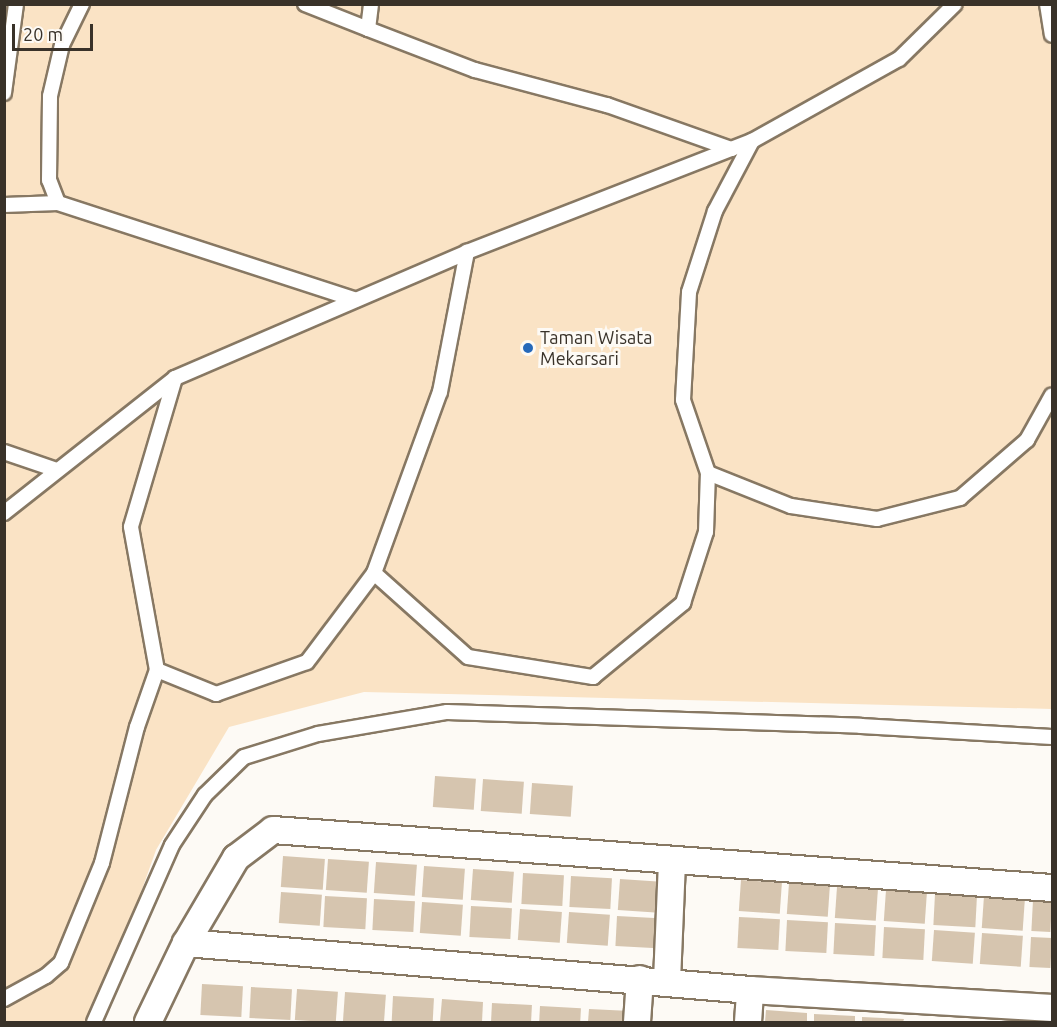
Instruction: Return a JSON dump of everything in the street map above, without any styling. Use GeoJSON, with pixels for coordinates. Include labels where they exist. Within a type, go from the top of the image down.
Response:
{"type":"FeatureCollection","features":[{"type":"Feature","properties":{"kind":"street"},"geometry":{"type":"LineString","coordinates":[[148,1023],[186,944],[236,858],[273,830],[1053,888]]}},
{"type":"Feature","properties":{"kind":"street"},"geometry":{"type":"LineString","coordinates":[[667,981],[672,860]]}},
{"type":"Feature","properties":{"kind":"street"},"geometry":{"type":"LineString","coordinates":[[186,944],[667,981],[750,990],[1053,1008]]}},
{"type":"Feature","properties":{"kind":"street"},"geometry":{"type":"LineString","coordinates":[[636,1023],[640,979]]}},
{"type":"Feature","properties":{"kind":"street"},"geometry":{"type":"LineString","coordinates":[[748,1023],[750,990]]}},
{"type":"Feature","properties":{"kind":"lane"},"geometry":{"type":"LineString","coordinates":[[4,93],[16,4]]}},
{"type":"Feature","properties":{"kind":"lane"},"geometry":{"type":"LineString","coordinates":[[58,202],[49,180],[50,96],[62,45],[82,4]]}},
{"type":"Feature","properties":{"kind":"lane"},"geometry":{"type":"LineString","coordinates":[[305,4],[475,70],[607,105],[731,149]]}},
{"type":"Feature","properties":{"kind":"lane"},"geometry":{"type":"LineString","coordinates":[[368,28],[371,4]]}},
{"type":"Feature","properties":{"kind":"lane"},"geometry":{"type":"LineString","coordinates":[[4,513],[175,378],[467,252],[752,141],[899,59],[955,4]]}},
{"type":"Feature","properties":{"kind":"lane"},"geometry":{"type":"LineString","coordinates":[[1047,4],[1053,34]]}},
{"type":"Feature","properties":{"kind":"lane"},"geometry":{"type":"LineString","coordinates":[[374,573],[468,657],[593,677],[683,603],[706,532],[708,473],[683,400],[689,292],[715,211],[752,141]]}},
{"type":"Feature","properties":{"kind":"lane"},"geometry":{"type":"LineString","coordinates":[[4,205],[58,202],[356,300]]}},
{"type":"Feature","properties":{"kind":"lane"},"geometry":{"type":"LineString","coordinates":[[157,670],[216,694],[307,662],[374,573],[440,392],[467,252]]}},
{"type":"Feature","properties":{"kind":"lane"},"geometry":{"type":"LineString","coordinates":[[4,999],[46,976],[61,963],[102,863],[137,726],[157,670],[131,527],[175,378]]}},
{"type":"Feature","properties":{"kind":"lane"},"geometry":{"type":"LineString","coordinates":[[708,473],[791,506],[877,519],[960,498],[1027,440],[1053,395]]}},
{"type":"Feature","properties":{"kind":"lane"},"geometry":{"type":"LineString","coordinates":[[4,452],[57,470]]}},
{"type":"Feature","properties":{"kind":"lane"},"geometry":{"type":"LineString","coordinates":[[94,1023],[172,845],[205,795],[244,757],[318,734],[447,712],[861,726],[1053,737]]}},
{"type":"Feature","properties":{"kind":"shaded area","name":"Taman Wisata Mekarsari"},"geometry":{"type":"Polygon","coordinates":[[[5,5],[1052,5],[1052,709],[364,692],[229,727],[156,850],[95,1022],[5,1022],[5,5]]]}},
{"type":"Feature","properties":{"kind":"building"},"geometry":{"type":"Polygon","coordinates":[[[435,776],[476,779],[474,810],[433,807],[435,776]]]}},
{"type":"Feature","properties":{"kind":"building"},"geometry":{"type":"Polygon","coordinates":[[[483,779],[524,782],[522,814],[481,811],[483,779]]]}},
{"type":"Feature","properties":{"kind":"building"},"geometry":{"type":"Polygon","coordinates":[[[532,783],[573,786],[571,817],[530,814],[532,783]]]}},
{"type":"Feature","properties":{"kind":"building"},"geometry":{"type":"Polygon","coordinates":[[[283,856],[325,859],[323,890],[281,887],[283,856]]]}},
{"type":"Feature","properties":{"kind":"building"},"geometry":{"type":"Polygon","coordinates":[[[328,859],[369,862],[367,893],[326,890],[328,859]]]}},
{"type":"Feature","properties":{"kind":"building"},"geometry":{"type":"Polygon","coordinates":[[[376,862],[417,865],[415,896],[374,893],[376,862]]]}},
{"type":"Feature","properties":{"kind":"building"},"geometry":{"type":"Polygon","coordinates":[[[424,866],[465,869],[463,900],[422,897],[424,866]]]}},
{"type":"Feature","properties":{"kind":"building"},"geometry":{"type":"Polygon","coordinates":[[[473,869],[514,872],[512,903],[471,900],[473,869]]]}},
{"type":"Feature","properties":{"kind":"building"},"geometry":{"type":"Polygon","coordinates":[[[523,873],[564,875],[562,906],[521,904],[523,873]]]}},
{"type":"Feature","properties":{"kind":"building"},"geometry":{"type":"Polygon","coordinates":[[[571,876],[612,878],[610,909],[569,907],[571,876]]]}},
{"type":"Feature","properties":{"kind":"building"},"geometry":{"type":"Polygon","coordinates":[[[620,879],[661,882],[659,913],[618,910],[620,879]]]}},
{"type":"Feature","properties":{"kind":"building"},"geometry":{"type":"Polygon","coordinates":[[[741,880],[782,883],[780,914],[739,911],[741,880]]]}},
{"type":"Feature","properties":{"kind":"building"},"geometry":{"type":"Polygon","coordinates":[[[789,883],[830,886],[828,917],[787,914],[789,883]]]}},
{"type":"Feature","properties":{"kind":"building"},"geometry":{"type":"Polygon","coordinates":[[[837,887],[878,890],[876,921],[835,918],[837,887]]]}},
{"type":"Feature","properties":{"kind":"building"},"geometry":{"type":"Polygon","coordinates":[[[886,890],[927,893],[925,924],[884,921],[886,890]]]}},
{"type":"Feature","properties":{"kind":"building"},"geometry":{"type":"Polygon","coordinates":[[[281,892],[322,895],[320,926],[279,923],[281,892]]]}},
{"type":"Feature","properties":{"kind":"building"},"geometry":{"type":"Polygon","coordinates":[[[935,894],[977,896],[975,927],[933,925],[935,894]]]}},
{"type":"Feature","properties":{"kind":"building"},"geometry":{"type":"Polygon","coordinates":[[[325,896],[367,898],[365,929],[323,927],[325,896]]]}},
{"type":"Feature","properties":{"kind":"building"},"geometry":{"type":"Polygon","coordinates":[[[984,896],[1025,899],[1023,931],[982,928],[984,896]]]}},
{"type":"Feature","properties":{"kind":"building"},"geometry":{"type":"Polygon","coordinates":[[[374,899],[415,901],[413,932],[372,930],[374,899]]]}},
{"type":"Feature","properties":{"kind":"building"},"geometry":{"type":"Polygon","coordinates":[[[1033,900],[1052,901],[1050,932],[1031,931],[1033,900]]]}},
{"type":"Feature","properties":{"kind":"building"},"geometry":{"type":"Polygon","coordinates":[[[422,902],[463,905],[461,936],[420,933],[422,902]]]}},
{"type":"Feature","properties":{"kind":"building"},"geometry":{"type":"Polygon","coordinates":[[[471,906],[512,908],[510,939],[469,937],[471,906]]]}},
{"type":"Feature","properties":{"kind":"building"},"geometry":{"type":"Polygon","coordinates":[[[520,909],[562,912],[560,943],[518,940],[520,909]]]}},
{"type":"Feature","properties":{"kind":"building"},"geometry":{"type":"Polygon","coordinates":[[[569,912],[610,915],[608,946],[567,943],[569,912]]]}},
{"type":"Feature","properties":{"kind":"building"},"geometry":{"type":"Polygon","coordinates":[[[617,916],[659,918],[657,948],[615,946],[617,916]]]}},
{"type":"Feature","properties":{"kind":"building"},"geometry":{"type":"Polygon","coordinates":[[[739,917],[780,919],[778,950],[737,948],[739,917]]]}},
{"type":"Feature","properties":{"kind":"building"},"geometry":{"type":"Polygon","coordinates":[[[787,920],[828,922],[826,953],[785,951],[787,920]]]}},
{"type":"Feature","properties":{"kind":"building"},"geometry":{"type":"Polygon","coordinates":[[[835,923],[876,925],[874,956],[833,954],[835,923]]]}},
{"type":"Feature","properties":{"kind":"building"},"geometry":{"type":"Polygon","coordinates":[[[884,927],[925,929],[923,960],[882,958],[884,927]]]}},
{"type":"Feature","properties":{"kind":"building"},"geometry":{"type":"Polygon","coordinates":[[[934,930],[975,933],[973,964],[932,961],[934,930]]]}},
{"type":"Feature","properties":{"kind":"building"},"geometry":{"type":"Polygon","coordinates":[[[982,933],[1023,936],[1021,967],[980,964],[982,933]]]}},
{"type":"Feature","properties":{"kind":"building"},"geometry":{"type":"Polygon","coordinates":[[[1031,937],[1052,938],[1050,968],[1029,967],[1031,937]]]}},
{"type":"Feature","properties":{"kind":"building"},"geometry":{"type":"Polygon","coordinates":[[[202,984],[243,986],[241,1017],[200,1015],[202,984]]]}},
{"type":"Feature","properties":{"kind":"building"},"geometry":{"type":"Polygon","coordinates":[[[251,987],[292,989],[290,1020],[249,1018],[251,987]]]}},
{"type":"Feature","properties":{"kind":"building"},"geometry":{"type":"Polygon","coordinates":[[[297,989],[338,992],[336,1022],[295,1020],[297,989]]]}},
{"type":"Feature","properties":{"kind":"building"},"geometry":{"type":"Polygon","coordinates":[[[345,992],[386,995],[384,1022],[343,1022],[345,992]]]}},
{"type":"Feature","properties":{"kind":"building"},"geometry":{"type":"Polygon","coordinates":[[[393,996],[434,998],[433,1022],[392,1022],[393,996]]]}},
{"type":"Feature","properties":{"kind":"building"},"geometry":{"type":"Polygon","coordinates":[[[442,999],[483,1002],[482,1022],[440,1022],[442,999]]]}},
{"type":"Feature","properties":{"kind":"building"},"geometry":{"type":"Polygon","coordinates":[[[492,1003],[532,1005],[531,1022],[491,1022],[492,1003]]]}},
{"type":"Feature","properties":{"kind":"building"},"geometry":{"type":"Polygon","coordinates":[[[540,1006],[581,1008],[580,1022],[539,1022],[540,1006]]]}},
{"type":"Feature","properties":{"kind":"building"},"geometry":{"type":"Polygon","coordinates":[[[589,1009],[630,1011],[629,1022],[588,1022],[589,1009]]]}},
{"type":"Feature","properties":{"kind":"building"},"geometry":{"type":"Polygon","coordinates":[[[766,1010],[807,1013],[807,1022],[765,1022],[766,1010]]]}},
{"type":"Feature","properties":{"kind":"building"},"geometry":{"type":"Polygon","coordinates":[[[814,1014],[855,1016],[855,1022],[814,1022],[814,1014]]]}},
{"type":"Feature","properties":{"kind":"building"},"geometry":{"type":"Polygon","coordinates":[[[862,1017],[904,1019],[903,1022],[862,1022],[862,1017]]]}},
{"type":"Feature","properties":{"kind":"place","name":"Taman Wisata Mekarsari"},"geometry":{"type":"Point","coordinates":[528,348]}}]}
